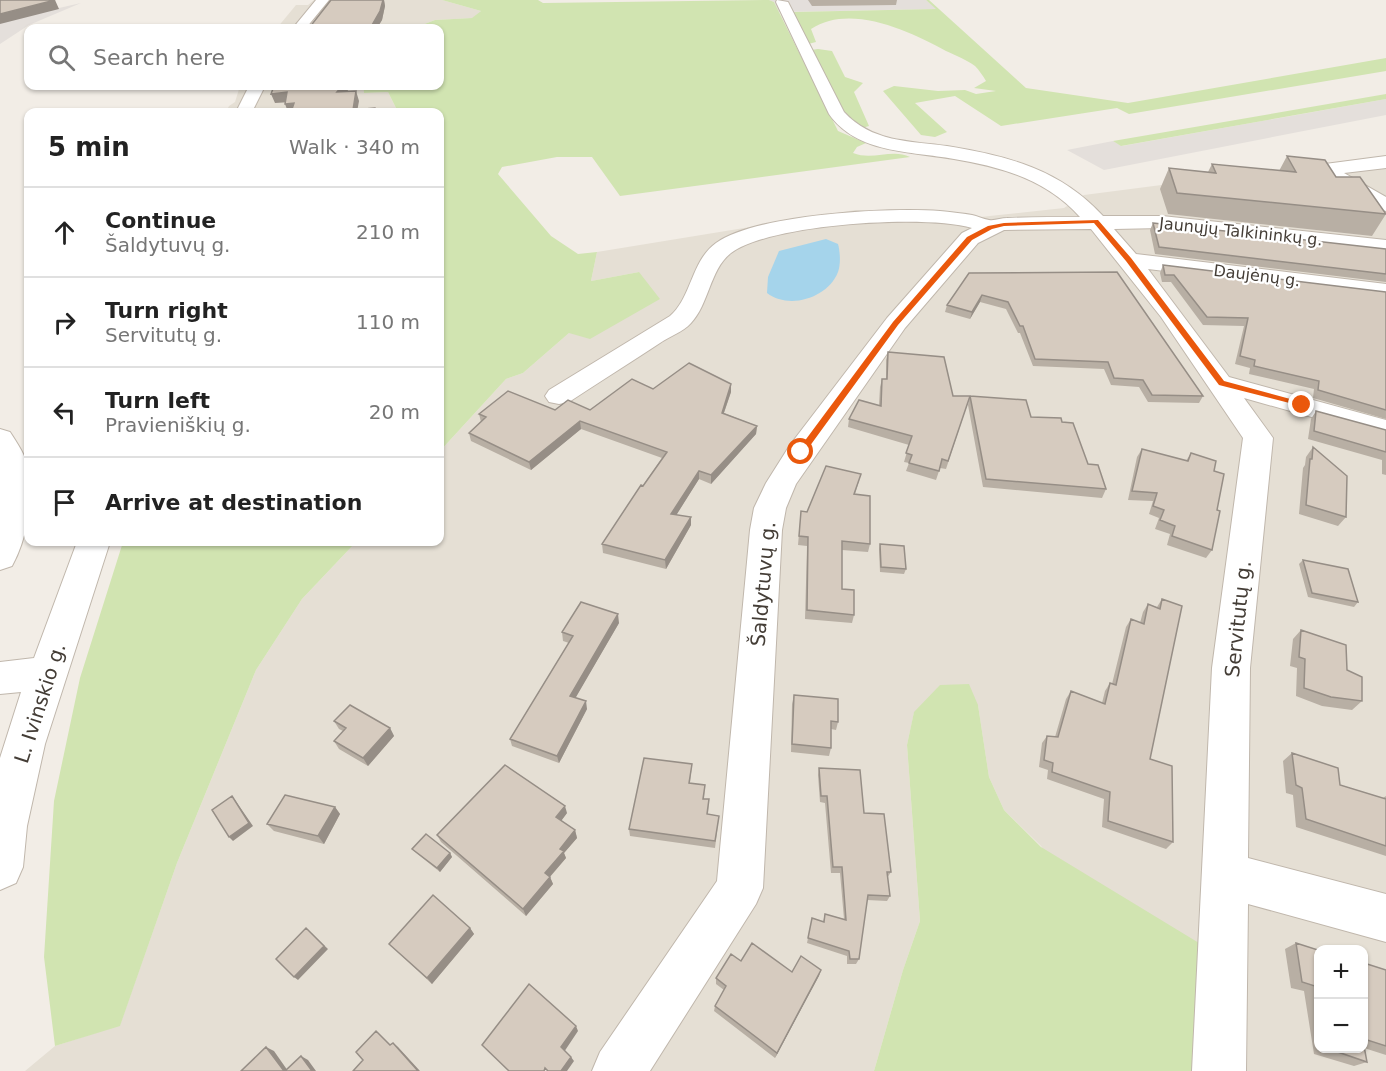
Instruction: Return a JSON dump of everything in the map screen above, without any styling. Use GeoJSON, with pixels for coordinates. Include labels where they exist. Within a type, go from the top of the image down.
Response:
{"type":"FeatureCollection","features":[{"type":"Feature","properties":{"kind":"street"},"geometry":{"type":"LineString","coordinates":[[302,24],[323,0]]}},
{"type":"Feature","properties":{"kind":"street"},"geometry":{"type":"LineString","coordinates":[[782,2],[837,114],[851,129],[890,143],[985,159],[1039,177],[1065,191],[1096,222]]}},
{"type":"Feature","properties":{"kind":"street"},"geometry":{"type":"LineString","coordinates":[[246,108],[255,90]]}},
{"type":"Feature","properties":{"kind":"street"},"geometry":{"type":"LineString","coordinates":[[1386,162],[1325,170],[1386,205]]}},
{"type":"Feature","properties":{"kind":"street"},"geometry":{"type":"LineString","coordinates":[[559,396],[684,317],[705,272],[724,247],[743,239],[803,224],[878,216],[974,221],[990,227]]}},
{"type":"Feature","properties":{"kind":"street","name":"Šaldytuvų g."},"geometry":{"type":"LineString","coordinates":[[619,1071],[740,888],[766,530],[770,508],[777,493],[801,452],[896,323],[970,238],[990,227],[1025,223],[1096,222]]}},
{"type":"Feature","properties":{"kind":"street","name":"Jaunųjų Talkininkų g."},"geometry":{"type":"LineString","coordinates":[[1096,222],[1162,222],[1386,247]]}},
{"type":"Feature","properties":{"kind":"street","name":"Servitutų g."},"geometry":{"type":"LineString","coordinates":[[1096,222],[1129,260],[1221,383],[1258,438],[1231,668],[1219,1071]]}},
{"type":"Feature","properties":{"kind":"street","name":"Daujėnų g."},"geometry":{"type":"LineString","coordinates":[[1129,260],[1386,291]]}},
{"type":"Feature","properties":{"kind":"street"},"geometry":{"type":"LineString","coordinates":[[1221,383],[1386,429]]}},
{"type":"Feature","properties":{"kind":"street"},"geometry":{"type":"LineString","coordinates":[[0,439],[12,460],[18,493],[0,556]]}},
{"type":"Feature","properties":{"kind":"street","name":"L. Ivinskio g."},"geometry":{"type":"LineString","coordinates":[[0,867],[12,791],[30,728],[92,546]]}},
{"type":"Feature","properties":{"kind":"street"},"geometry":{"type":"LineString","coordinates":[[0,678],[49,672]]}},
{"type":"Feature","properties":{"kind":"street"},"geometry":{"type":"LineString","coordinates":[[1226,875],[1386,918]]}},
{"type":"Feature","properties":{"kind":"shaded area"},"geometry":{"type":"Polygon","coordinates":[[[314,0],[442,0],[481,11],[473,18],[435,20],[424,24],[280,24],[296,5],[308,5],[314,0]]]}},
{"type":"Feature","properties":{"kind":"shaded area"},"geometry":{"type":"Polygon","coordinates":[[[769,0],[926,0],[937,9],[779,12],[774,2],[769,0]]]}},
{"type":"Feature","properties":{"kind":"shaded area"},"geometry":{"type":"Polygon","coordinates":[[[81,3],[31,24],[24,24],[24,28],[0,44],[0,19],[51,6],[59,8],[81,3]]]}},
{"type":"Feature","properties":{"kind":"shaded area"},"geometry":{"type":"Polygon","coordinates":[[[239,90],[364,90],[364,93],[388,92],[396,108],[228,108],[235,102],[239,90]]]}},
{"type":"Feature","properties":{"kind":"shaded area"},"geometry":{"type":"Polygon","coordinates":[[[1386,99],[1386,115],[1104,170],[1067,150],[1113,141],[1122,146],[1386,99]]]}},
{"type":"Feature","properties":{"kind":"shaded area"},"geometry":{"type":"Polygon","coordinates":[[[1386,156],[1386,1071],[1192,1071],[1041,846],[1004,810],[989,777],[978,705],[914,713],[907,745],[920,921],[903,970],[874,1071],[25,1071],[55,1046],[120,1025],[177,863],[256,670],[302,599],[352,546],[444,546],[444,447],[506,379],[523,373],[639,272],[591,281],[597,252],[855,210],[971,218],[1064,208],[1084,195],[1386,156]]]}},
{"type":"Feature","properties":{"kind":"green space"},"geometry":{"type":"Polygon","coordinates":[[[442,0],[538,0],[543,3],[769,0],[774,2],[838,131],[866,143],[857,147],[853,153],[868,156],[896,154],[910,157],[620,196],[592,157],[557,157],[502,167],[498,174],[551,236],[578,254],[597,252],[591,281],[639,272],[660,299],[590,339],[569,333],[523,373],[506,379],[444,447],[444,108],[396,108],[388,92],[364,93],[364,90],[444,90],[444,24],[424,24],[435,20],[472,18],[481,11],[442,0]]]}},
{"type":"Feature","properties":{"kind":"green space"},"geometry":{"type":"Polygon","coordinates":[[[926,0],[929,0],[1026,88],[1128,103],[1386,58],[1386,71],[1129,114],[1117,108],[1001,126],[955,96],[915,103],[947,132],[935,137],[921,135],[883,91],[894,86],[938,91],[965,90],[976,94],[996,91],[974,88],[986,81],[975,66],[915,35],[898,28],[861,19],[827,22],[811,29],[816,42],[808,44],[792,12],[936,9],[926,0]]]}},
{"type":"Feature","properties":{"kind":"green space"},"geometry":{"type":"Polygon","coordinates":[[[811,50],[832,51],[845,77],[863,83],[854,92],[869,126],[862,128],[845,117],[811,50]]]}},
{"type":"Feature","properties":{"kind":"green space"},"geometry":{"type":"Polygon","coordinates":[[[1386,94],[1386,99],[1121,146],[1113,141],[1386,94]]]}},
{"type":"Feature","properties":{"kind":"green space"},"geometry":{"type":"Polygon","coordinates":[[[122,546],[352,546],[302,599],[256,670],[177,863],[120,1026],[55,1046],[44,957],[54,801],[80,678],[122,546]]]}},
{"type":"Feature","properties":{"kind":"green space"},"geometry":{"type":"Polygon","coordinates":[[[969,684],[978,705],[989,777],[1004,810],[1041,847],[1199,943],[1192,1071],[874,1071],[903,970],[920,921],[907,745],[914,712],[940,685],[969,684]]]}},
{"type":"Feature","properties":{"kind":"water"},"geometry":{"type":"Polygon","coordinates":[[[826,239],[838,244],[840,265],[833,281],[826,289],[807,299],[796,301],[786,301],[767,293],[768,277],[779,251],[826,239]]]}},
{"type":"Feature","properties":{"kind":"building"},"geometry":{"type":"Polygon","coordinates":[[[0,0],[55,0],[0,14],[0,0]]]}},
{"type":"Feature","properties":{"kind":"building"},"geometry":{"type":"Polygon","coordinates":[[[331,0],[383,0],[373,24],[312,24],[331,0]]]}},
{"type":"Feature","properties":{"kind":"building"},"geometry":{"type":"Polygon","coordinates":[[[272,90],[356,91],[353,108],[292,108],[294,103],[285,104],[287,92],[271,94],[272,90]]]}},
{"type":"Feature","properties":{"kind":"building"},"geometry":{"type":"Polygon","coordinates":[[[1287,156],[1325,160],[1336,177],[1360,177],[1386,214],[1177,193],[1169,168],[1216,173],[1212,164],[1296,172],[1287,156]]]}},
{"type":"Feature","properties":{"kind":"building"},"geometry":{"type":"Polygon","coordinates":[[[1153,223],[1386,249],[1386,274],[1159,247],[1153,223]]]}},
{"type":"Feature","properties":{"kind":"building"},"geometry":{"type":"Polygon","coordinates":[[[1163,265],[1386,292],[1386,410],[1318,390],[1319,381],[1254,366],[1255,360],[1240,356],[1248,318],[1207,317],[1174,275],[1165,275],[1163,265]]]}},
{"type":"Feature","properties":{"kind":"building"},"geometry":{"type":"Polygon","coordinates":[[[1117,272],[1203,396],[1152,395],[1143,380],[1114,378],[1108,362],[1035,359],[1023,326],[1020,326],[1008,302],[982,295],[972,312],[947,305],[969,273],[1117,272]]]}},
{"type":"Feature","properties":{"kind":"building"},"geometry":{"type":"Polygon","coordinates":[[[888,352],[944,357],[953,396],[970,396],[948,461],[942,459],[939,471],[909,463],[912,455],[906,453],[912,436],[849,419],[859,400],[881,406],[882,379],[887,379],[888,352]]]}},
{"type":"Feature","properties":{"kind":"building"},"geometry":{"type":"Polygon","coordinates":[[[689,363],[731,384],[722,413],[757,426],[711,475],[699,471],[671,514],[691,517],[665,560],[602,544],[641,485],[643,486],[667,452],[580,421],[529,462],[469,433],[486,417],[479,414],[508,391],[555,410],[568,400],[590,410],[632,379],[653,389],[689,363]]]}},
{"type":"Feature","properties":{"kind":"building"},"geometry":{"type":"Polygon","coordinates":[[[970,396],[1026,400],[1031,417],[1061,418],[1062,422],[1073,423],[1088,464],[1098,465],[1106,489],[986,479],[970,396]]]}},
{"type":"Feature","properties":{"kind":"building"},"geometry":{"type":"Polygon","coordinates":[[[1316,411],[1386,430],[1386,452],[1314,431],[1316,411]]]}},
{"type":"Feature","properties":{"kind":"building"},"geometry":{"type":"Polygon","coordinates":[[[1313,447],[1347,476],[1346,517],[1306,505],[1313,447]]]}},
{"type":"Feature","properties":{"kind":"building"},"geometry":{"type":"Polygon","coordinates":[[[1142,449],[1188,461],[1191,453],[1216,461],[1214,471],[1224,474],[1217,510],[1220,511],[1212,550],[1172,536],[1175,526],[1160,520],[1164,510],[1153,506],[1157,493],[1132,491],[1142,449]]]}},
{"type":"Feature","properties":{"kind":"building"},"geometry":{"type":"Polygon","coordinates":[[[826,466],[861,474],[854,494],[870,496],[870,544],[842,541],[842,589],[854,590],[854,615],[807,610],[808,537],[799,536],[801,511],[807,512],[826,466]]]}},
{"type":"Feature","properties":{"kind":"building"},"geometry":{"type":"Polygon","coordinates":[[[880,544],[904,546],[906,569],[881,567],[880,544]]]}},
{"type":"Feature","properties":{"kind":"building"},"geometry":{"type":"Polygon","coordinates":[[[1303,560],[1348,569],[1358,602],[1312,593],[1303,560]]]}},
{"type":"Feature","properties":{"kind":"building"},"geometry":{"type":"Polygon","coordinates":[[[1162,599],[1182,606],[1150,759],[1172,766],[1173,842],[1108,821],[1110,792],[1052,772],[1053,763],[1044,760],[1047,736],[1058,737],[1071,691],[1105,704],[1110,683],[1116,685],[1131,619],[1144,624],[1148,604],[1160,609],[1162,599]]]}},
{"type":"Feature","properties":{"kind":"building"},"geometry":{"type":"Polygon","coordinates":[[[581,602],[618,614],[570,696],[586,701],[557,756],[510,739],[573,636],[562,632],[581,602]]]}},
{"type":"Feature","properties":{"kind":"building"},"geometry":{"type":"Polygon","coordinates":[[[1301,630],[1346,645],[1347,670],[1362,677],[1362,701],[1331,697],[1304,688],[1305,659],[1299,657],[1301,630]]]}},
{"type":"Feature","properties":{"kind":"building"},"geometry":{"type":"Polygon","coordinates":[[[794,695],[838,699],[838,722],[831,721],[831,748],[792,744],[794,695]]]}},
{"type":"Feature","properties":{"kind":"building"},"geometry":{"type":"Polygon","coordinates":[[[350,705],[390,728],[363,758],[334,741],[346,728],[334,721],[350,705]]]}},
{"type":"Feature","properties":{"kind":"building"},"geometry":{"type":"Polygon","coordinates":[[[1292,753],[1338,768],[1340,785],[1386,799],[1386,846],[1306,819],[1302,788],[1296,785],[1292,753]]]}},
{"type":"Feature","properties":{"kind":"building"},"geometry":{"type":"Polygon","coordinates":[[[644,758],[692,764],[689,783],[705,785],[703,799],[709,799],[707,814],[719,816],[715,841],[629,829],[644,758]]]}},
{"type":"Feature","properties":{"kind":"building"},"geometry":{"type":"Polygon","coordinates":[[[505,765],[565,806],[556,817],[575,830],[560,849],[564,851],[545,873],[550,877],[523,909],[437,835],[505,765]]]}},
{"type":"Feature","properties":{"kind":"building"},"geometry":{"type":"Polygon","coordinates":[[[819,768],[860,770],[864,813],[884,814],[891,872],[887,872],[890,896],[868,895],[859,959],[850,959],[849,951],[808,938],[812,918],[824,922],[825,914],[846,920],[842,867],[833,867],[827,796],[821,796],[819,768]]]}},
{"type":"Feature","properties":{"kind":"building"},"geometry":{"type":"Polygon","coordinates":[[[285,795],[335,807],[318,836],[267,824],[285,795]]]}},
{"type":"Feature","properties":{"kind":"building"},"geometry":{"type":"Polygon","coordinates":[[[232,796],[249,823],[229,837],[212,810],[232,796]]]}},
{"type":"Feature","properties":{"kind":"building"},"geometry":{"type":"Polygon","coordinates":[[[426,834],[450,853],[437,868],[412,849],[426,834]]]}},
{"type":"Feature","properties":{"kind":"building"},"geometry":{"type":"Polygon","coordinates":[[[433,895],[470,928],[427,978],[389,944],[433,895]]]}},
{"type":"Feature","properties":{"kind":"building"},"geometry":{"type":"Polygon","coordinates":[[[306,928],[324,946],[294,977],[276,959],[306,928]]]}},
{"type":"Feature","properties":{"kind":"building"},"geometry":{"type":"Polygon","coordinates":[[[752,943],[792,972],[801,956],[821,970],[777,1053],[715,1006],[726,986],[716,978],[731,954],[741,961],[752,943]]]}},
{"type":"Feature","properties":{"kind":"building"},"geometry":{"type":"Polygon","coordinates":[[[1296,943],[1314,949],[1314,986],[1302,982],[1296,943]]]}},
{"type":"Feature","properties":{"kind":"building"},"geometry":{"type":"Polygon","coordinates":[[[1368,964],[1386,970],[1386,1046],[1368,1040],[1368,964]]]}},
{"type":"Feature","properties":{"kind":"building"},"geometry":{"type":"Polygon","coordinates":[[[529,984],[576,1026],[561,1047],[571,1057],[561,1071],[548,1071],[545,1068],[544,1071],[509,1071],[482,1045],[529,984]]]}},
{"type":"Feature","properties":{"kind":"building"},"geometry":{"type":"Polygon","coordinates":[[[376,1031],[390,1045],[393,1043],[418,1071],[353,1071],[363,1060],[356,1052],[376,1031]]]}},
{"type":"Feature","properties":{"kind":"building"},"geometry":{"type":"Polygon","coordinates":[[[266,1047],[284,1071],[241,1071],[266,1047]]]}},
{"type":"Feature","properties":{"kind":"building"},"geometry":{"type":"Polygon","coordinates":[[[1341,1053],[1365,1053],[1367,1062],[1341,1053]]]}},
{"type":"Feature","properties":{"kind":"building"},"geometry":{"type":"Polygon","coordinates":[[[301,1056],[312,1071],[285,1071],[301,1056]]]}},
{"type":"Feature","properties":{"kind":"route"},"geometry":{"type":"LineString","coordinates":[[801,452],[896,323],[970,238],[990,227],[1025,223],[1096,222],[1129,260],[1221,383],[1302,405]]}}]}
